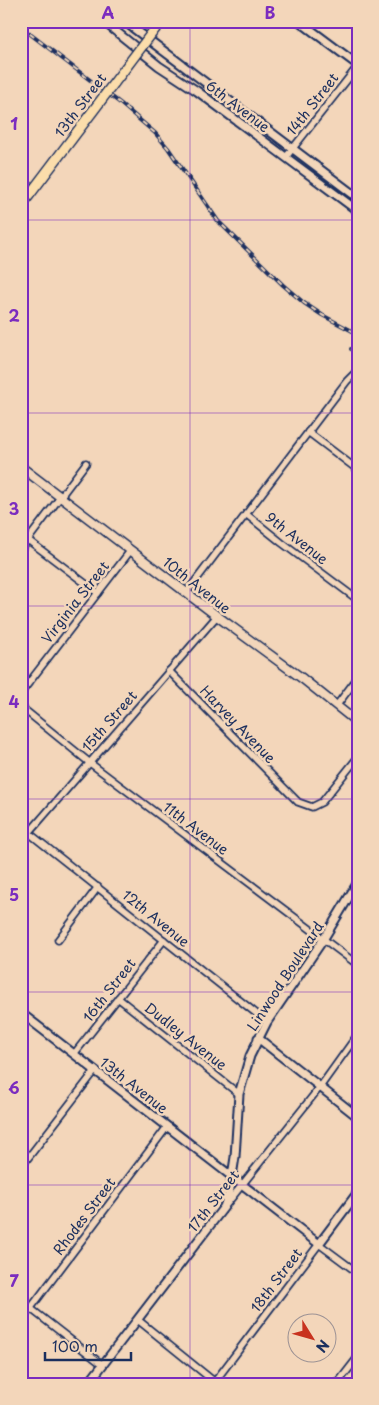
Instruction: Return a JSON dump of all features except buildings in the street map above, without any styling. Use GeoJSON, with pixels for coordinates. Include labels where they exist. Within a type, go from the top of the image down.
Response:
{"type":"FeatureCollection","features":[{"type":"Feature","properties":{"kind":"main road","name":"13th Street"},"geometry":{"type":"LineString","coordinates":[[21,206],[161,21]]}},
{"type":"Feature","properties":{"kind":"main road","name":"10th Avenue"},"geometry":{"type":"LineString","coordinates":[[21,467],[337,705],[358,724]]}},
{"type":"Feature","properties":{"kind":"street","name":"6th Avenue"},"geometry":{"type":"LineString","coordinates":[[103,21],[149,58],[358,211]]}},
{"type":"Feature","properties":{"kind":"street","name":"6th Avenue"},"geometry":{"type":"LineString","coordinates":[[124,21],[358,198]]}},
{"type":"Feature","properties":{"kind":"street"},"geometry":{"type":"LineString","coordinates":[[299,21],[358,65]]}},
{"type":"Feature","properties":{"kind":"street","name":"14th Street"},"geometry":{"type":"LineString","coordinates":[[286,158],[358,65]]}},
{"type":"Feature","properties":{"kind":"street"},"geometry":{"type":"LineString","coordinates":[[187,592],[347,381],[358,370]]}},
{"type":"Feature","properties":{"kind":"street"},"geometry":{"type":"LineString","coordinates":[[308,432],[358,470]]}},
{"type":"Feature","properties":{"kind":"street"},"geometry":{"type":"LineString","coordinates":[[21,549],[86,463]]}},
{"type":"Feature","properties":{"kind":"street","name":"9th Avenue"},"geometry":{"type":"LineString","coordinates":[[246,514],[358,600]]}},
{"type":"Feature","properties":{"kind":"street"},"geometry":{"type":"LineString","coordinates":[[28,540],[98,593]]}},
{"type":"Feature","properties":{"kind":"street","name":"Virginia Street"},"geometry":{"type":"LineString","coordinates":[[21,693],[131,550]]}},
{"type":"Feature","properties":{"kind":"street","name":"15th Street"},"geometry":{"type":"LineString","coordinates":[[21,842],[217,616]]}},
{"type":"Feature","properties":{"kind":"street","name":"Harvey Avenue"},"geometry":{"type":"LineString","coordinates":[[169,671],[298,802],[312,807],[322,802],[358,758]]}},
{"type":"Feature","properties":{"kind":"street"},"geometry":{"type":"LineString","coordinates":[[337,705],[358,677]]}},
{"type":"Feature","properties":{"kind":"street","name":"11th Avenue"},"geometry":{"type":"LineString","coordinates":[[21,707],[90,762],[358,965]]}},
{"type":"Feature","properties":{"kind":"street","name":"12th Avenue"},"geometry":{"type":"LineString","coordinates":[[29,833],[267,1022]]}},
{"type":"Feature","properties":{"kind":"street","name":"Linwood Boulevard"},"geometry":{"type":"LineString","coordinates":[[232,1177],[239,1094],[244,1073],[258,1038],[323,940],[358,882]]}},
{"type":"Feature","properties":{"kind":"street"},"geometry":{"type":"LineString","coordinates":[[58,940],[98,887]]}},
{"type":"Feature","properties":{"kind":"street","name":"16th Street"},"geometry":{"type":"LineString","coordinates":[[74,1054],[164,940]]}},
{"type":"Feature","properties":{"kind":"street","name":"Dudley Avenue"},"geometry":{"type":"LineString","coordinates":[[118,998],[239,1094]]}},
{"type":"Feature","properties":{"kind":"street","name":"13th Avenue"},"geometry":{"type":"LineString","coordinates":[[21,1014],[358,1273]]}},
{"type":"Feature","properties":{"kind":"street","name":"17th Street"},"geometry":{"type":"LineString","coordinates":[[88,1384],[224,1207],[320,1087],[358,1034]]}},
{"type":"Feature","properties":{"kind":"street"},"geometry":{"type":"LineString","coordinates":[[258,1038],[358,1117]]}},
{"type":"Feature","properties":{"kind":"street"},"geometry":{"type":"LineString","coordinates":[[21,1167],[95,1071]]}},
{"type":"Feature","properties":{"kind":"street","name":"Rhodes Street"},"geometry":{"type":"LineString","coordinates":[[21,1321],[167,1127]]}},
{"type":"Feature","properties":{"kind":"street"},"geometry":{"type":"LineString","coordinates":[[224,1207],[232,1177]]}},
{"type":"Feature","properties":{"kind":"street","name":"18th Street"},"geometry":{"type":"LineString","coordinates":[[215,1383],[358,1192]]}},
{"type":"Feature","properties":{"kind":"street"},"geometry":{"type":"LineString","coordinates":[[21,1301],[103,1365]]}},
{"type":"Feature","properties":{"kind":"street"},"geometry":{"type":"LineString","coordinates":[[138,1320],[215,1383]]}},
{"type":"Feature","properties":{"kind":"street"},"geometry":{"type":"LineString","coordinates":[[337,1384],[358,1357]]}},
{"type":"Feature","properties":{"kind":"railway"},"geometry":{"type":"LineString","coordinates":[[21,27],[120,103],[155,133],[168,148],[218,221],[283,285],[322,315],[358,334]]}},
{"type":"Feature","properties":{"kind":"railway"},"geometry":{"type":"LineString","coordinates":[[351,349],[358,351]]}}]}
